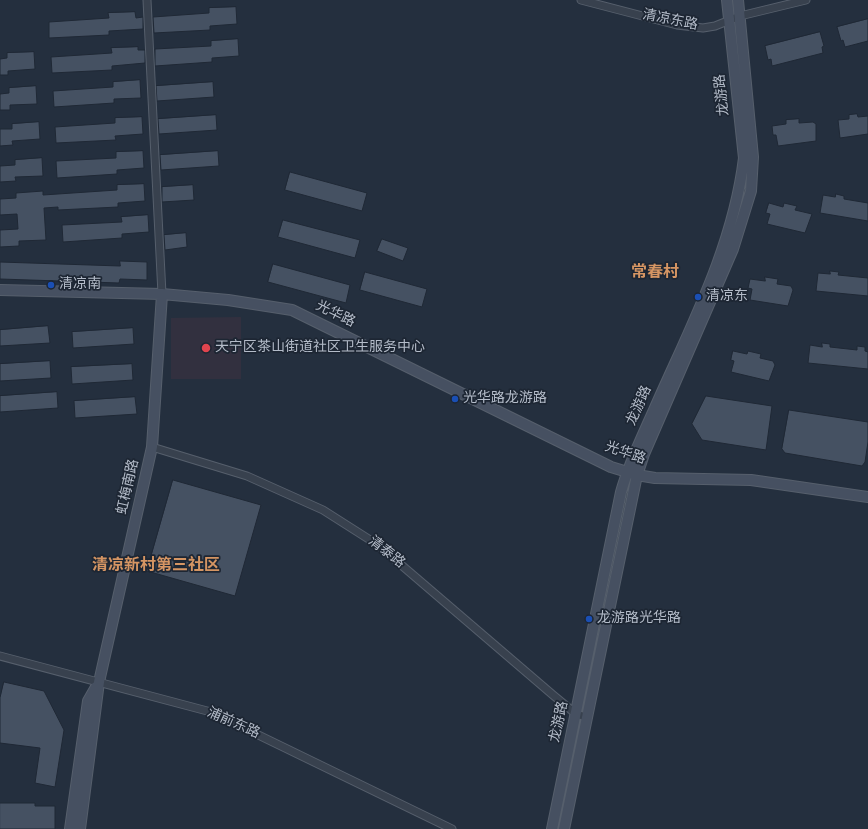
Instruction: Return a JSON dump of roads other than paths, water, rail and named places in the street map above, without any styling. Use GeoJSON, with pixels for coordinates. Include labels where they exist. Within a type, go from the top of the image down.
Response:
{"type":"FeatureCollection","features":[{"type":"Feature","properties":{"kind":"main road","name":"龙游路"},"geometry":{"type":"LineString","coordinates":[[552,829],[581,715],[632,474],[721,257],[736,204],[744,158],[727,0]]}},
{"type":"Feature","properties":{"kind":"main road","name":"龙游路"},"geometry":{"type":"LineString","coordinates":[[632,474],[644,454],[733,249],[751,191],[753,157],[738,0]]}},
{"type":"Feature","properties":{"kind":"main road","name":"光华路"},"geometry":{"type":"LineString","coordinates":[[0,290],[162,294],[228,300],[292,310],[611,467],[632,474],[655,478],[751,480],[868,497]]}},
{"type":"Feature","properties":{"kind":"main road","name":"虹梅南路"},"geometry":{"type":"LineString","coordinates":[[80,829],[99,682],[152,447],[162,294]]}},
{"type":"Feature","properties":{"kind":"main road","name":"虹梅南路"},"geometry":{"type":"LineString","coordinates":[[70,829],[88,701],[99,682]]}},
{"type":"Feature","properties":{"kind":"main road","name":"龙游路"},"geometry":{"type":"LineString","coordinates":[[564,829],[581,715]]}},
{"type":"Feature","properties":{"kind":"street"},"geometry":{"type":"LineString","coordinates":[[147,0],[162,294]]}},
{"type":"Feature","properties":{"kind":"street","name":"清凉东路"},"geometry":{"type":"LineString","coordinates":[[581,0],[677,25],[703,28],[715,26],[740,16],[806,0]]}},
{"type":"Feature","properties":{"kind":"street","name":"清泰路"},"geometry":{"type":"LineString","coordinates":[[152,447],[247,476],[329,514],[378,545],[581,715]]}},
{"type":"Feature","properties":{"kind":"street","name":"浦前东路"},"geometry":{"type":"LineString","coordinates":[[0,656],[211,712],[452,829]]}},
{"type":"Feature","properties":{"kind":"place","name":"清凉南"},"geometry":{"type":"Point","coordinates":[51,285]}},
{"type":"Feature","properties":{"kind":"place","name":"清凉东"},"geometry":{"type":"Point","coordinates":[698,297]}},
{"type":"Feature","properties":{"kind":"place","name":"天宁区茶山街道社区卫生服务中心"},"geometry":{"type":"Point","coordinates":[206,348]}},
{"type":"Feature","properties":{"kind":"place","name":"光华路龙游路"},"geometry":{"type":"Point","coordinates":[455,399]}},
{"type":"Feature","properties":{"kind":"place","name":"龙游路光华路"},"geometry":{"type":"Point","coordinates":[589,619]}},
{"type":"Feature","properties":{"kind":"district","name":"常春村"},"geometry":{"type":"Point","coordinates":[655,274]}},
{"type":"Feature","properties":{"kind":"district","name":"清凉新村第三社区"},"geometry":{"type":"Point","coordinates":[156,567]}}]}
